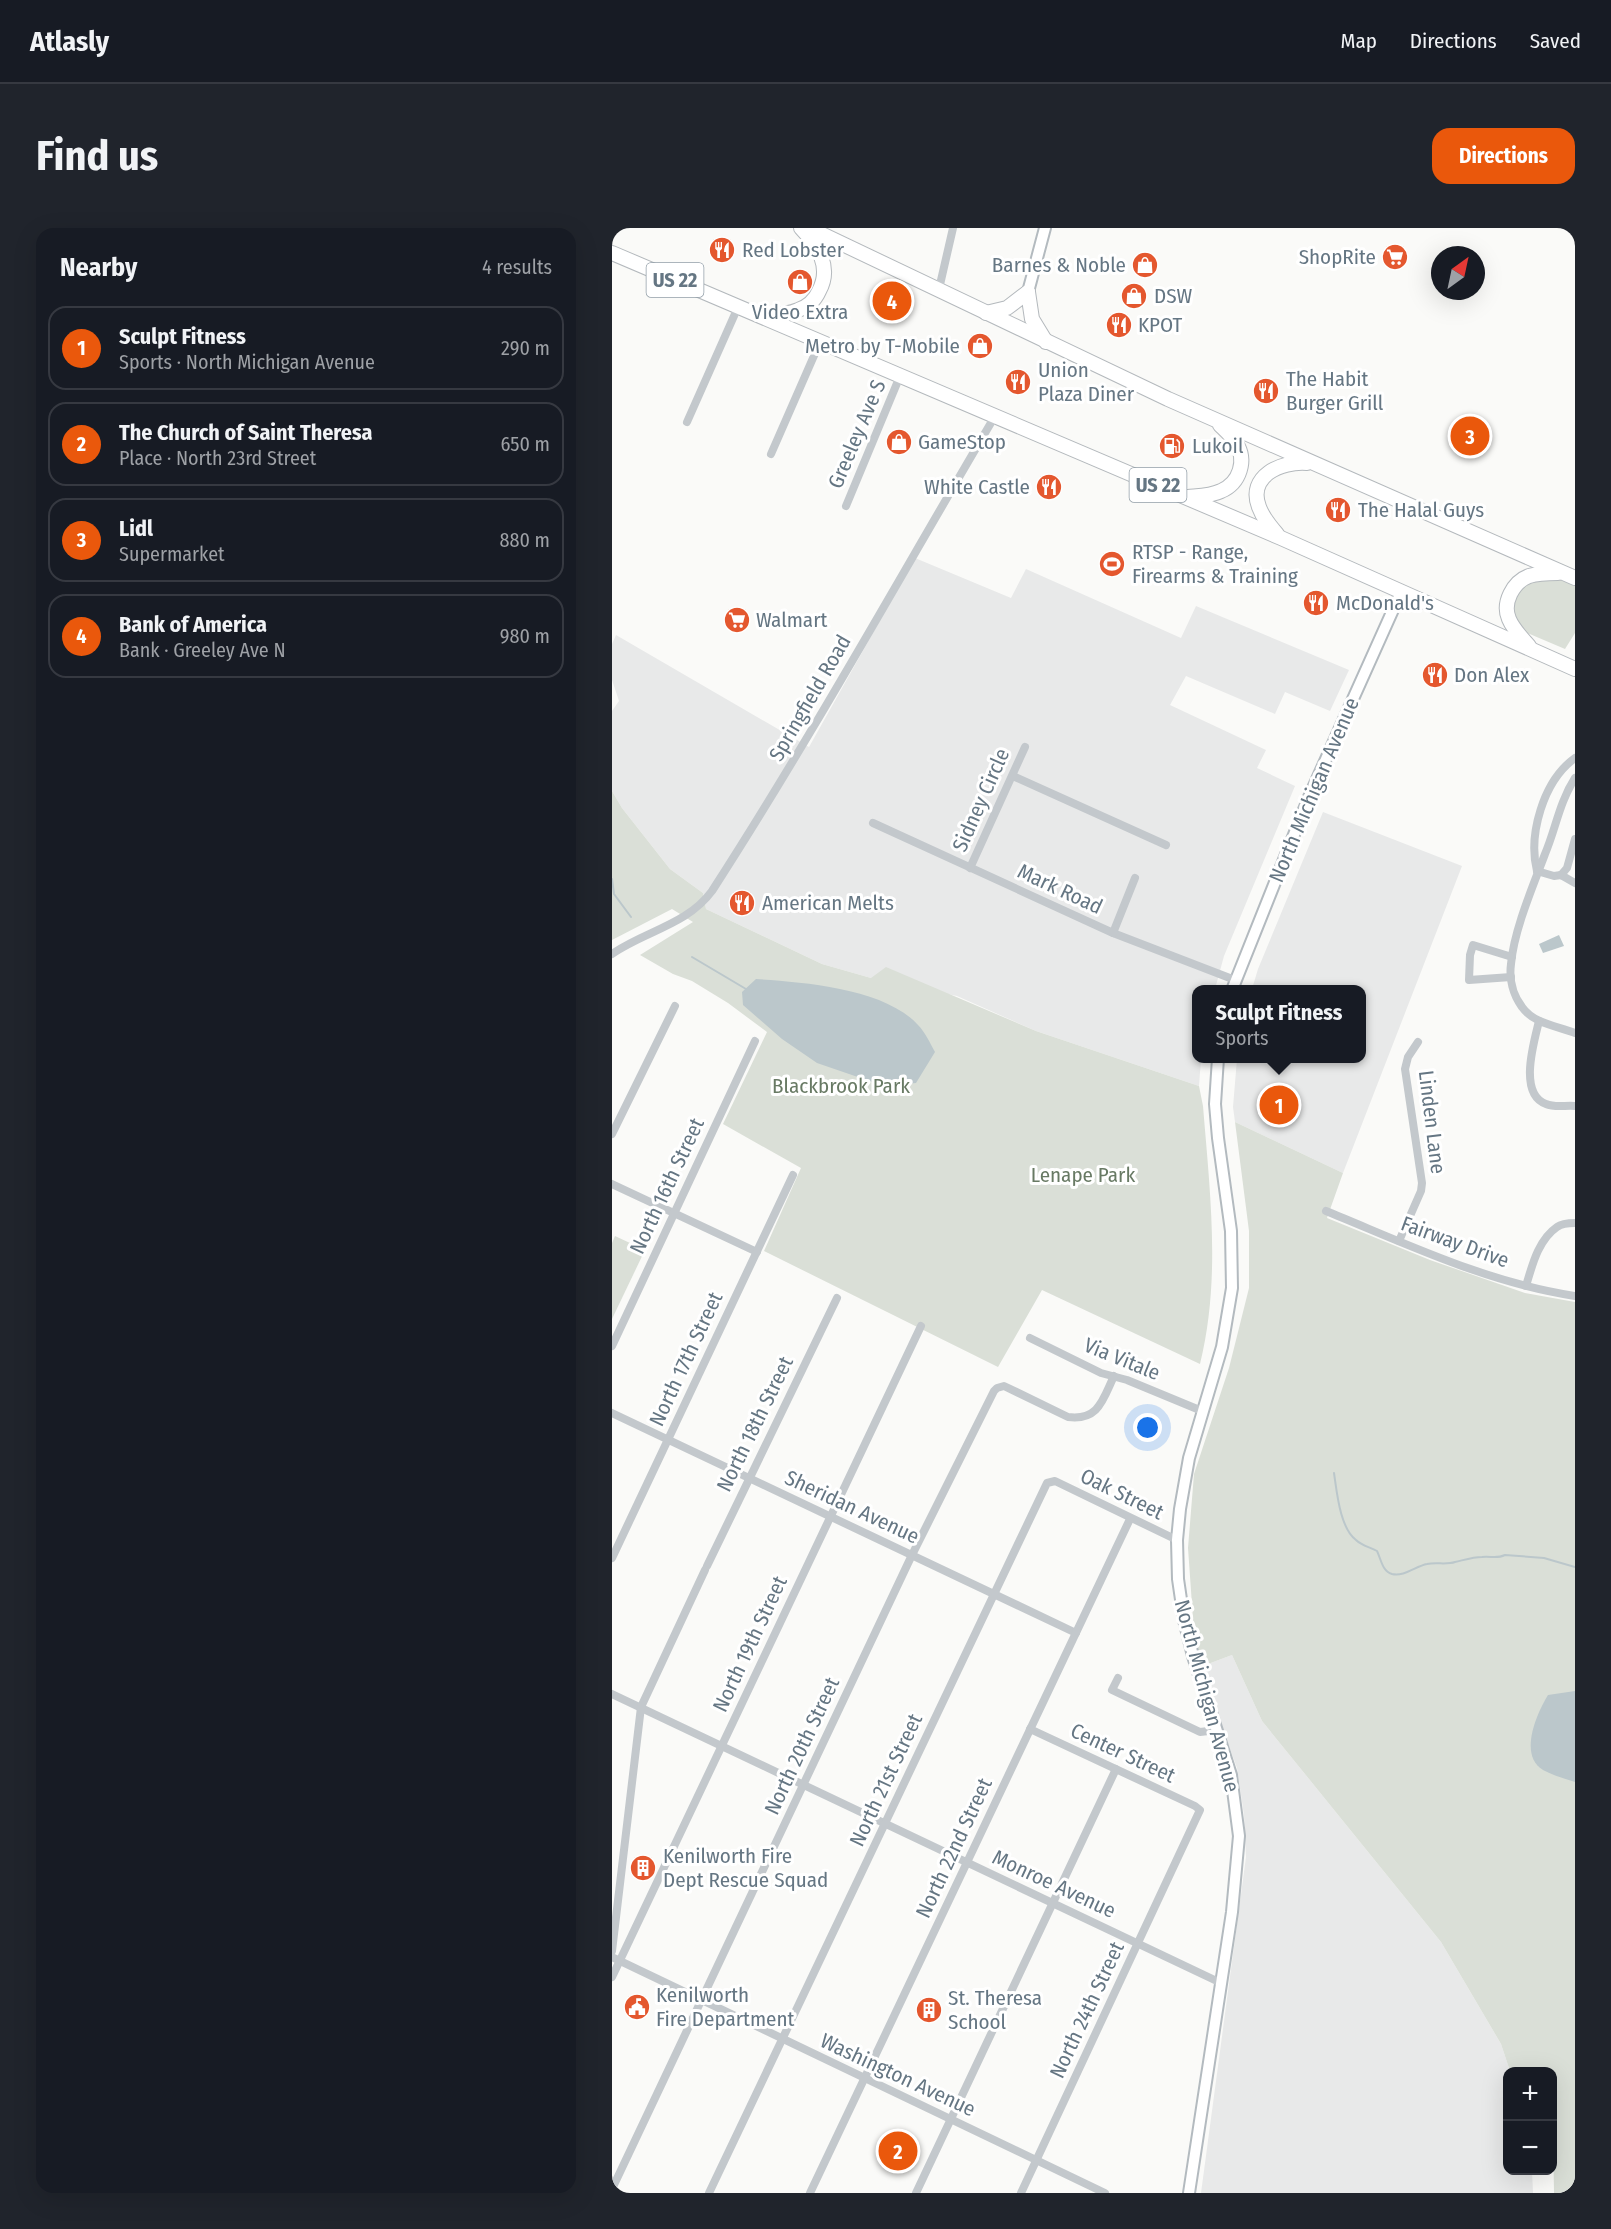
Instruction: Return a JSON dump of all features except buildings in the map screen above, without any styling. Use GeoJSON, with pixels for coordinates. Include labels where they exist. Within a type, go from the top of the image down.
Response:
{"type":"FeatureCollection","features":[{"type":"Feature","properties":{"kind":"highway"},"geometry":{"type":"LineString","coordinates":[[759,316],[797,311],[812,302],[820,290],[824,263],[817,246],[801,228]]}},
{"type":"Feature","properties":{"kind":"highway"},"geometry":{"type":"LineString","coordinates":[[809,228],[1047,343],[1215,420],[1569,575]]}},
{"type":"Feature","properties":{"kind":"highway","name":"US 22"},"geometry":{"type":"LineString","coordinates":[[612,253],[1281,538],[1575,669]]}},
{"type":"Feature","properties":{"kind":"highway"},"geometry":{"type":"LineString","coordinates":[[986,313],[1007,308],[1028,292],[1032,319],[1047,343]]}},
{"type":"Feature","properties":{"kind":"highway"},"geometry":{"type":"LineString","coordinates":[[1186,497],[1221,491],[1230,486],[1239,473],[1241,463],[1238,448],[1215,420]]}},
{"type":"Feature","properties":{"kind":"highway"},"geometry":{"type":"LineString","coordinates":[[1281,538],[1265,520],[1260,509],[1256,495],[1258,486],[1268,472],[1279,466],[1302,462],[1315,463]]}},
{"type":"Feature","properties":{"kind":"highway"},"geometry":{"type":"LineString","coordinates":[[1531,650],[1509,619],[1507,609],[1510,594],[1516,585],[1528,576],[1569,575]]}},
{"type":"Feature","properties":{"kind":"street"},"geometry":{"type":"LineString","coordinates":[[939,289],[953,228]]}},
{"type":"Feature","properties":{"kind":"street"},"geometry":{"type":"LineString","coordinates":[[1028,292],[1045,228]]}},
{"type":"Feature","properties":{"kind":"street"},"geometry":{"type":"LineString","coordinates":[[687,422],[738,307]]}},
{"type":"Feature","properties":{"kind":"street"},"geometry":{"type":"LineString","coordinates":[[771,454],[820,342]]}},
{"type":"Feature","properties":{"kind":"street","name":"Greeley Ave S"},"geometry":{"type":"LineString","coordinates":[[846,506],[900,376]]}},
{"type":"Feature","properties":{"kind":"street","name":"Springfield Road"},"geometry":{"type":"LineString","coordinates":[[612,954],[686,917],[700,906],[712,891],[797,758],[995,416]]}},
{"type":"Feature","properties":{"kind":"street","name":"North Michigan Avenue"},"geometry":{"type":"LineString","coordinates":[[1233,985],[1309,797],[1401,592]]}},
{"type":"Feature","properties":{"kind":"street","name":"Sidney Circle"},"geometry":{"type":"LineString","coordinates":[[970,868],[1014,776],[1025,747]]}},
{"type":"Feature","properties":{"kind":"street"},"geometry":{"type":"LineString","coordinates":[[1537,871],[1534,844],[1544,799],[1560,772],[1575,758]]}},
{"type":"Feature","properties":{"kind":"street"},"geometry":{"type":"LineString","coordinates":[[1014,776],[1166,845]]}},
{"type":"Feature","properties":{"kind":"street"},"geometry":{"type":"LineString","coordinates":[[1575,778],[1565,793],[1546,854],[1537,871],[1512,957],[1511,977],[1516,997],[1530,1016],[1575,1033]]}},
{"type":"Feature","properties":{"kind":"street","name":"Mark Road"},"geometry":{"type":"LineString","coordinates":[[873,823],[1113,933],[1233,985]]}},
{"type":"Feature","properties":{"kind":"street"},"geometry":{"type":"LineString","coordinates":[[1561,875],[1567,868],[1575,838]]}},
{"type":"Feature","properties":{"kind":"street"},"geometry":{"type":"LineString","coordinates":[[1537,871],[1554,876],[1561,875],[1575,883]]}},
{"type":"Feature","properties":{"kind":"street"},"geometry":{"type":"LineString","coordinates":[[1113,933],[1135,878]]}},
{"type":"Feature","properties":{"kind":"street"},"geometry":{"type":"LineString","coordinates":[[1511,977],[1469,980],[1468,969],[1473,945],[1512,957]]}},
{"type":"Feature","properties":{"kind":"street"},"geometry":{"type":"LineString","coordinates":[[612,1134],[675,1006]]}},
{"type":"Feature","properties":{"kind":"street"},"geometry":{"type":"LineString","coordinates":[[1539,1021],[1530,1056],[1530,1074],[1535,1095],[1539,1100],[1552,1106],[1575,1106]]}},
{"type":"Feature","properties":{"kind":"street","name":"North 16th Street"},"geometry":{"type":"LineString","coordinates":[[612,1346],[755,1041]]}},
{"type":"Feature","properties":{"kind":"street","name":"Linden Lane"},"geometry":{"type":"LineString","coordinates":[[1399,1241],[1421,1191],[1422,1183],[1405,1069],[1408,1057],[1418,1042]]}},
{"type":"Feature","properties":{"kind":"street","name":"North Michigan Avenue"},"geometry":{"type":"LineString","coordinates":[[1189,2193],[1232,1912],[1239,1836],[1231,1775],[1193,1656],[1184,1620],[1178,1579],[1177,1540],[1185,1479],[1202,1411],[1222,1347],[1232,1288],[1231,1231],[1215,1104],[1218,1063]]}},
{"type":"Feature","properties":{"kind":"street","name":"North 17th Street"},"geometry":{"type":"LineString","coordinates":[[612,1558],[793,1175]]}},
{"type":"Feature","properties":{"kind":"street"},"geometry":{"type":"LineString","coordinates":[[612,1184],[757,1252]]}},
{"type":"Feature","properties":{"kind":"street","name":"Fairway Drive"},"geometry":{"type":"LineString","coordinates":[[1326,1211],[1441,1258],[1526,1286],[1575,1296]]}},
{"type":"Feature","properties":{"kind":"street"},"geometry":{"type":"LineString","coordinates":[[1526,1286],[1533,1263],[1550,1233],[1558,1226],[1575,1222]]}},
{"type":"Feature","properties":{"kind":"street","name":"North 18th Street"},"geometry":{"type":"LineString","coordinates":[[612,1951],[640,1707],[748,1478],[837,1298]]}},
{"type":"Feature","properties":{"kind":"street","name":"North 19th Street"},"geometry":{"type":"LineString","coordinates":[[612,1977],[616,1959],[722,1746],[921,1326]]}},
{"type":"Feature","properties":{"kind":"street","name":"Via Vitale"},"geometry":{"type":"LineString","coordinates":[[1030,1338],[1101,1373],[1202,1411]]}},
{"type":"Feature","properties":{"kind":"street","name":"North 20th Street"},"geometry":{"type":"LineString","coordinates":[[612,2189],[912,1555],[994,1390],[1004,1386],[1068,1417],[1078,1418],[1088,1416],[1097,1409],[1114,1376]]}},
{"type":"Feature","properties":{"kind":"street","name":"Sheridan Avenue"},"geometry":{"type":"LineString","coordinates":[[612,1413],[1076,1633]]}},
{"type":"Feature","properties":{"kind":"street","name":"Oak Street"},"geometry":{"type":"LineString","coordinates":[[1051,1482],[1055,1481],[1177,1540]]}},
{"type":"Feature","properties":{"kind":"street","name":"North 21st Street"},"geometry":{"type":"LineString","coordinates":[[708,2193],[1047,1483],[1051,1482]]}},
{"type":"Feature","properties":{"kind":"street","name":"North 22nd Street"},"geometry":{"type":"LineString","coordinates":[[810,2193],[1130,1519]]}},
{"type":"Feature","properties":{"kind":"street"},"geometry":{"type":"LineString","coordinates":[[1118,1678],[1112,1690],[1200,1732],[1217,1730]]}},
{"type":"Feature","properties":{"kind":"street","name":"Monroe Avenue"},"geometry":{"type":"LineString","coordinates":[[612,1694],[1221,1983]]}},
{"type":"Feature","properties":{"kind":"street","name":"Center Street"},"geometry":{"type":"LineString","coordinates":[[1030,1729],[1200,1810]]}},
{"type":"Feature","properties":{"kind":"street"},"geometry":{"type":"LineString","coordinates":[[916,2193],[1116,1770]]}},
{"type":"Feature","properties":{"kind":"street","name":"North 24th Street"},"geometry":{"type":"LineString","coordinates":[[1021,2193],[1200,1810]]}},
{"type":"Feature","properties":{"kind":"street","name":"Washington Avenue"},"geometry":{"type":"LineString","coordinates":[[616,1959],[1104,2193]]}},
{"type":"Feature","properties":{"kind":"shaded area"},"geometry":{"type":"Polygon","coordinates":[[[915,558],[1011,598],[1026,569],[1181,638],[1196,606],[1349,670],[1330,711],[1285,692],[1275,714],[1186,676],[1170,705],[1266,750],[1257,768],[1295,786],[1224,956],[1216,985],[1192,985],[1192,1063],[1201,1063],[1199,1086],[1036,1031],[957,996],[871,978],[822,964],[706,909],[703,893],[670,869],[622,808],[612,791],[612,711],[619,701],[612,680],[612,644],[616,635],[809,747],[915,558]]]}},
{"type":"Feature","properties":{"kind":"shaded area"},"geometry":{"type":"Polygon","coordinates":[[[1323,812],[1462,866],[1343,1173],[1235,1122],[1233,1107],[1237,1063],[1366,1063],[1366,985],[1253,985],[1323,812]]]}},
{"type":"Feature","properties":{"kind":"shaded area"},"geometry":{"type":"Polygon","coordinates":[[[1559,935],[1564,946],[1543,953],[1539,944],[1559,935]]]}},
{"type":"Feature","properties":{"kind":"shaded area"},"geometry":{"type":"Polygon","coordinates":[[[756,979],[842,989],[885,1003],[918,1025],[935,1052],[916,1083],[884,1086],[817,1063],[782,1039],[743,1005],[742,992],[756,979]]]}},
{"type":"Feature","properties":{"kind":"shaded area"},"geometry":{"type":"Polygon","coordinates":[[[1232,1655],[1262,1721],[1441,1942],[1501,2044],[1509,2067],[1503,2067],[1503,2175],[1532,2175],[1533,2193],[1201,2193],[1246,1857],[1244,1815],[1237,1768],[1200,1667],[1232,1655]]]}},
{"type":"Feature","properties":{"kind":"shaded area"},"geometry":{"type":"Polygon","coordinates":[[[1575,1691],[1575,1782],[1543,1770],[1536,1763],[1531,1744],[1535,1723],[1548,1695],[1575,1691]]]}},
{"type":"Feature","properties":{"kind":"green space"},"geometry":{"type":"Polygon","coordinates":[[[1559,579],[1575,586],[1575,633],[1565,649],[1525,632],[1512,612],[1514,597],[1529,580],[1559,579]]]}},
{"type":"Feature","properties":{"kind":"green space"},"geometry":{"type":"Polygon","coordinates":[[[612,791],[622,808],[670,869],[703,893],[706,909],[822,964],[871,978],[886,967],[1036,1031],[1199,1086],[1203,1106],[1212,1236],[1210,1300],[1200,1364],[1042,1290],[998,1367],[764,1251],[801,1168],[723,1124],[767,1032],[728,1003],[692,981],[673,974],[640,955],[693,922],[672,909],[612,940],[612,791]]]}},
{"type":"Feature","properties":{"kind":"green space"},"geometry":{"type":"Polygon","coordinates":[[[1235,1122],[1343,1173],[1327,1218],[1430,1260],[1525,1293],[1575,1302],[1575,2193],[1554,2193],[1554,2175],[1557,2175],[1557,2067],[1509,2067],[1501,2044],[1441,1942],[1262,1721],[1232,1655],[1200,1667],[1193,1619],[1188,1548],[1194,1474],[1229,1368],[1249,1288],[1249,1231],[1235,1122]]]}},
{"type":"Feature","properties":{"kind":"green space"},"geometry":{"type":"Polygon","coordinates":[[[615,1236],[645,1250],[612,1319],[612,1243],[615,1236]]]}},
{"type":"Feature","properties":{"kind":"waterway"},"geometry":{"type":"LineString","coordinates":[[612,879],[614,894],[631,917]]}},
{"type":"Feature","properties":{"kind":"waterway"},"geometry":{"type":"LineString","coordinates":[[692,957],[746,989]]}},
{"type":"Feature","properties":{"kind":"waterway"},"geometry":{"type":"LineString","coordinates":[[1334,1473],[1340,1510],[1346,1527],[1358,1542],[1377,1551],[1384,1568],[1392,1574],[1401,1574],[1427,1564],[1505,1555],[1544,1558],[1575,1567]]}},
{"type":"Feature","properties":{"kind":"place","name":"Red Lobster"},"geometry":{"type":"Point","coordinates":[722,250]}},
{"type":"Feature","properties":{"kind":"place","name":"ShopRite"},"geometry":{"type":"Point","coordinates":[1395,257]}},
{"type":"Feature","properties":{"kind":"place","name":"Barnes & Noble"},"geometry":{"type":"Point","coordinates":[1145,265]}},
{"type":"Feature","properties":{"kind":"place","name":"Video Extra"},"geometry":{"type":"Point","coordinates":[800,282]}},
{"type":"Feature","properties":{"kind":"place","name":"DSW"},"geometry":{"type":"Point","coordinates":[1134,296]}},
{"type":"Feature","properties":{"kind":"place","name":"Bank of America"},"geometry":{"type":"Point","coordinates":[892,301]}},
{"type":"Feature","properties":{"kind":"place","name":"KPOT"},"geometry":{"type":"Point","coordinates":[1119,325]}},
{"type":"Feature","properties":{"kind":"place","name":"Metro by T-Mobile"},"geometry":{"type":"Point","coordinates":[980,346]}},
{"type":"Feature","properties":{"kind":"place","name":"Union Plaza Diner"},"geometry":{"type":"Point","coordinates":[1018,382]}},
{"type":"Feature","properties":{"kind":"place","name":"The Habit Burger Grill"},"geometry":{"type":"Point","coordinates":[1266,391]}},
{"type":"Feature","properties":{"kind":"place","name":"Lidl"},"geometry":{"type":"Point","coordinates":[1470,436]}},
{"type":"Feature","properties":{"kind":"place","name":"GameStop"},"geometry":{"type":"Point","coordinates":[899,442]}},
{"type":"Feature","properties":{"kind":"place","name":"Lukoil"},"geometry":{"type":"Point","coordinates":[1172,446]}},
{"type":"Feature","properties":{"kind":"place","name":"White Castle"},"geometry":{"type":"Point","coordinates":[1049,487]}},
{"type":"Feature","properties":{"kind":"place","name":"The Halal Guys"},"geometry":{"type":"Point","coordinates":[1338,510]}},
{"type":"Feature","properties":{"kind":"place","name":"RTSP - Range, Firearms & Training"},"geometry":{"type":"Point","coordinates":[1112,564]}},
{"type":"Feature","properties":{"kind":"place","name":"McDonald's"},"geometry":{"type":"Point","coordinates":[1316,603]}},
{"type":"Feature","properties":{"kind":"place","name":"Walmart"},"geometry":{"type":"Point","coordinates":[737,620]}},
{"type":"Feature","properties":{"kind":"place","name":"Don Alex"},"geometry":{"type":"Point","coordinates":[1435,675]}},
{"type":"Feature","properties":{"kind":"place","name":"American Melts"},"geometry":{"type":"Point","coordinates":[742,903]}},
{"type":"Feature","properties":{"kind":"place","name":"Sculpt Fitness"},"geometry":{"type":"Point","coordinates":[1279,1105]}},
{"type":"Feature","properties":{"kind":"place","name":"Kenilworth Fire Dept Rescue Squad"},"geometry":{"type":"Point","coordinates":[643,1868]}},
{"type":"Feature","properties":{"kind":"place","name":"Kenilworth Fire Department"},"geometry":{"type":"Point","coordinates":[637,2007]}},
{"type":"Feature","properties":{"kind":"place","name":"St. Theresa School"},"geometry":{"type":"Point","coordinates":[929,2010]}},
{"type":"Feature","properties":{"kind":"place","name":"The Church of Saint Theresa"},"geometry":{"type":"Point","coordinates":[898,2151]}},
{"type":"Feature","properties":{"kind":"park label","name":"Blackbrook Park"},"geometry":{"type":"Point","coordinates":[841,1086]}},
{"type":"Feature","properties":{"kind":"park label","name":"Lenape Park"},"geometry":{"type":"Point","coordinates":[1083,1175]}}]}
